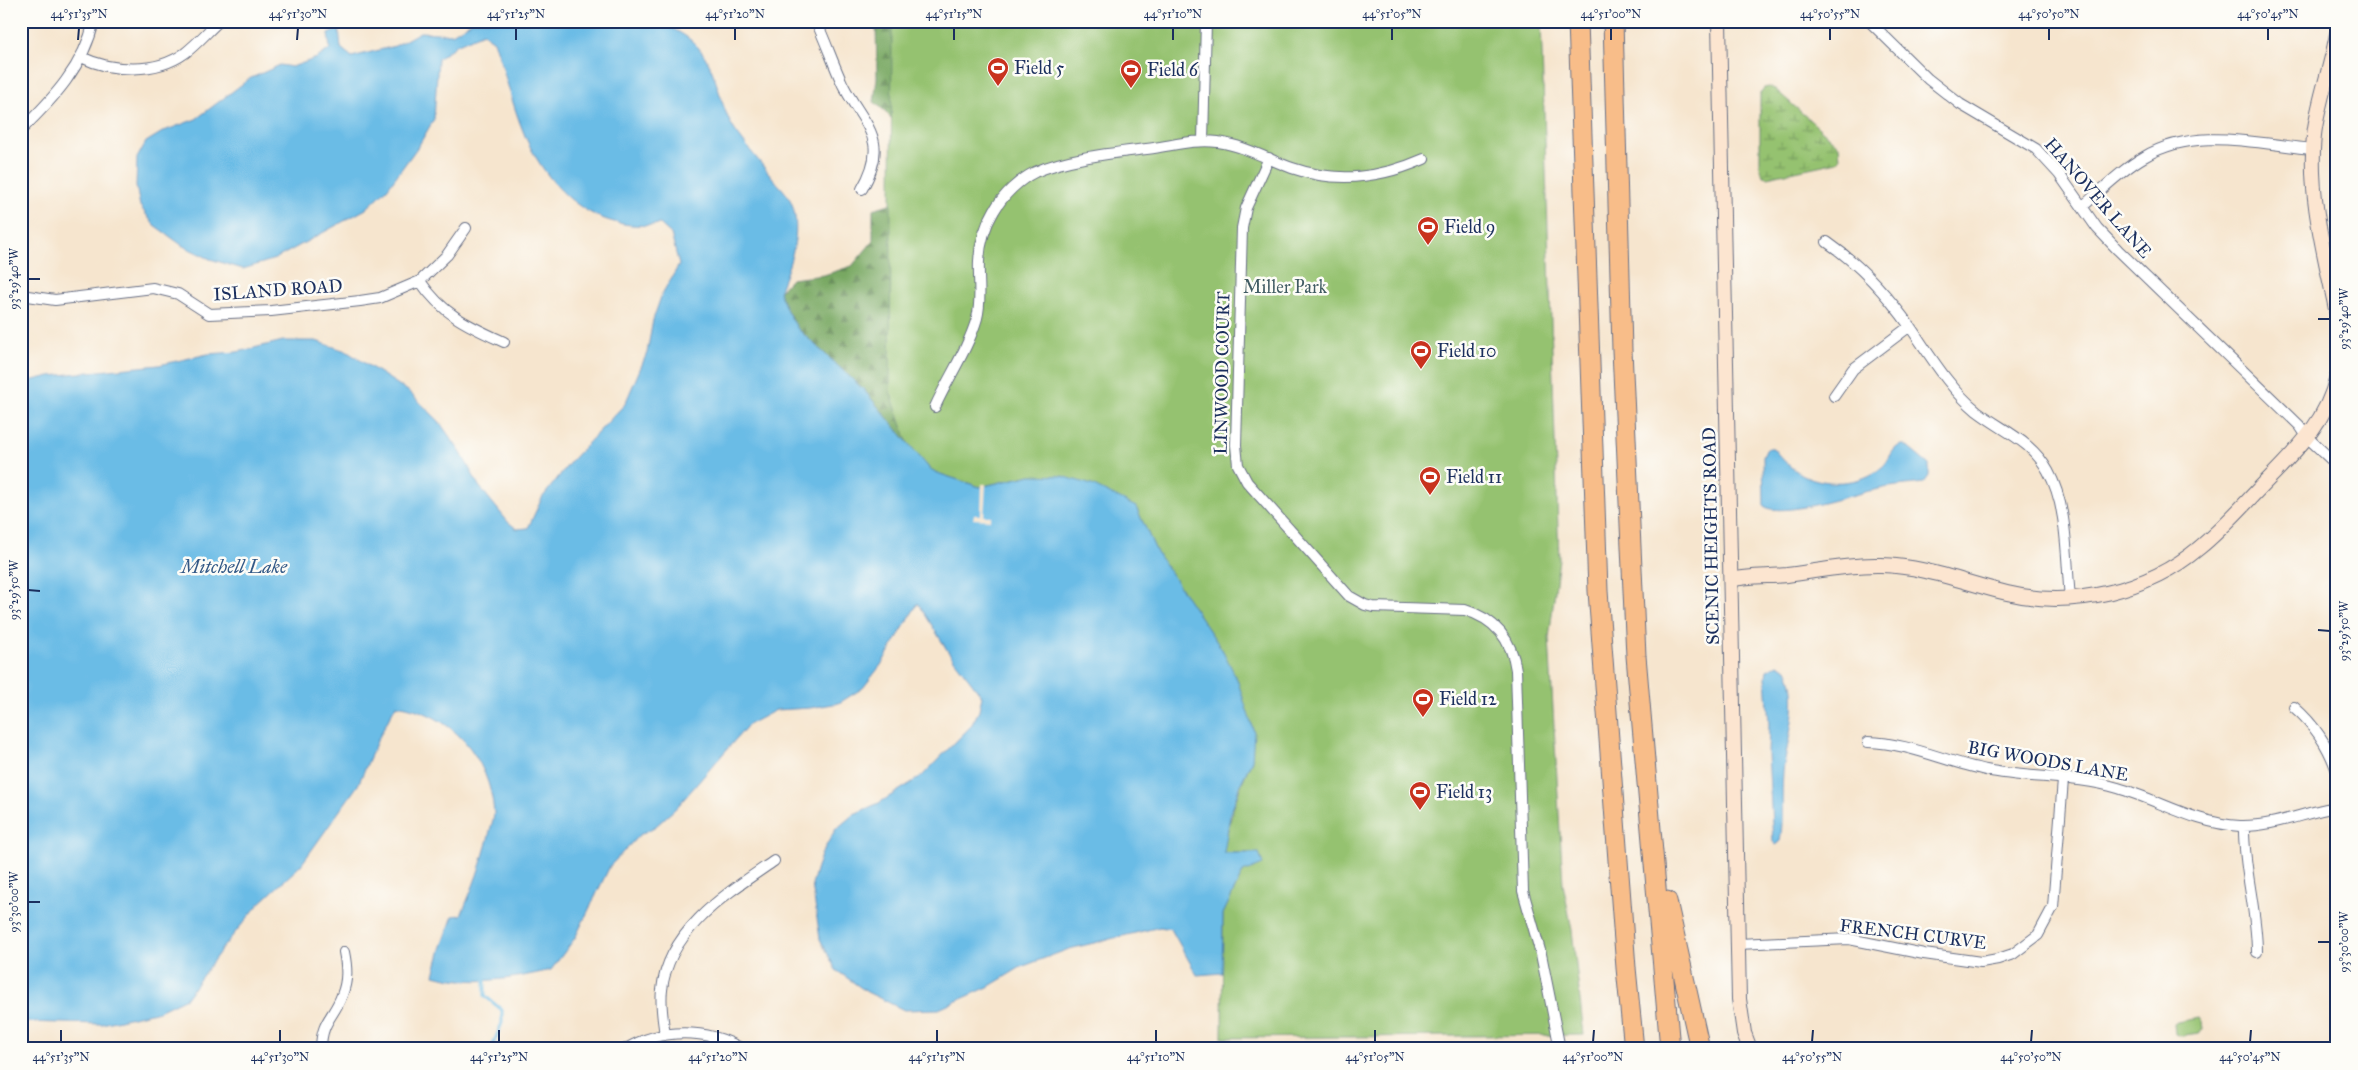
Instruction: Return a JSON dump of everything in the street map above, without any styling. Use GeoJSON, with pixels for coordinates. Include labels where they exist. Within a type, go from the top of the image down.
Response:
{"type":"FeatureCollection","features":[{"type":"Feature","properties":{"kind":"highway"},"geometry":{"type":"LineString","coordinates":[[1568,21],[1574,141],[1584,205]]}},
{"type":"Feature","properties":{"kind":"highway"},"geometry":{"type":"LineString","coordinates":[[1578,21],[1598,591],[1626,968],[1634,1049]]}},
{"type":"Feature","properties":{"kind":"highway"},"geometry":{"type":"LineString","coordinates":[[1613,21],[1622,350],[1636,656],[1670,1049]]}},
{"type":"Feature","properties":{"kind":"highway"},"geometry":{"type":"LineString","coordinates":[[1618,200],[1622,21]]}},
{"type":"Feature","properties":{"kind":"highway"},"geometry":{"type":"LineString","coordinates":[[1636,656],[1656,803],[1666,895],[1700,1049]]}},
{"type":"Feature","properties":{"kind":"street"},"geometry":{"type":"LineString","coordinates":[[21,130],[57,92],[81,57],[94,21]]}},
{"type":"Feature","properties":{"kind":"street"},"geometry":{"type":"LineString","coordinates":[[81,57],[92,62],[114,67],[152,67],[170,61],[184,53],[219,21]]}},
{"type":"Feature","properties":{"kind":"street"},"geometry":{"type":"LineString","coordinates":[[816,21],[842,84],[869,125],[874,159],[870,175],[862,189]]}},
{"type":"Feature","properties":{"kind":"street"},"geometry":{"type":"LineString","coordinates":[[1203,141],[1206,21]]}},
{"type":"Feature","properties":{"kind":"street","name":"SCENIC HEIGHTS ROAD"},"geometry":{"type":"LineString","coordinates":[[1719,21],[1740,1013],[1750,1049]]}},
{"type":"Feature","properties":{"kind":"street","name":"HANOVER LANE"},"geometry":{"type":"LineString","coordinates":[[1869,21],[1928,79],[1960,104],[2036,149],[2059,174],[2082,207],[2118,250],[2300,426],[2308,438],[2337,465]]}},
{"type":"Feature","properties":{"kind":"street"},"geometry":{"type":"LineString","coordinates":[[2337,34],[2320,105],[2313,149],[2313,194],[2337,314]]}},
{"type":"Feature","properties":{"kind":"street"},"geometry":{"type":"LineString","coordinates":[[2082,207],[2125,170],[2145,156],[2168,146],[2192,140],[2225,139],[2313,149]]}},
{"type":"Feature","properties":{"kind":"street"},"geometry":{"type":"LineString","coordinates":[[935,407],[977,318],[980,293],[979,262],[984,235],[995,210],[1012,188],[1034,173],[1050,167],[1101,156],[1203,141],[1244,148],[1314,174],[1350,178],[1394,172],[1424,159]]}},
{"type":"Feature","properties":{"kind":"street","name":"LINWOOD COURT"},"geometry":{"type":"LineString","coordinates":[[1269,158],[1246,208],[1242,228],[1237,352],[1236,445],[1238,465],[1247,482],[1349,596],[1365,605],[1373,606],[1466,610],[1493,624],[1508,641],[1516,670],[1523,891],[1541,954],[1560,1049]]}},
{"type":"Feature","properties":{"kind":"street","name":"ISLAND ROAD"},"geometry":{"type":"LineString","coordinates":[[21,295],[55,300],[153,288],[178,294],[210,314],[271,311],[380,298],[420,281],[448,255],[466,228]]}},
{"type":"Feature","properties":{"kind":"street"},"geometry":{"type":"LineString","coordinates":[[1827,242],[1876,286],[1910,326],[1960,395],[1977,411],[2023,440],[2037,454],[2049,472],[2057,491],[2061,511],[2070,598]]}},
{"type":"Feature","properties":{"kind":"street"},"geometry":{"type":"LineString","coordinates":[[420,281],[430,296],[444,311],[461,322],[504,342]]}},
{"type":"Feature","properties":{"kind":"street"},"geometry":{"type":"LineString","coordinates":[[1834,396],[1853,369],[1910,326]]}},
{"type":"Feature","properties":{"kind":"street"},"geometry":{"type":"LineString","coordinates":[[1731,580],[1744,576],[1786,575],[1851,566],[1882,565],[1942,573],[2007,593],[2049,598],[2098,595],[2125,588],[2152,578],[2176,566],[2220,530],[2308,438],[2326,406],[2337,376]]}},
{"type":"Feature","properties":{"kind":"street"},"geometry":{"type":"LineString","coordinates":[[2294,707],[2310,721],[2322,738],[2332,756],[2337,771]]}},
{"type":"Feature","properties":{"kind":"street","name":"BIG WOODS LANE"},"geometry":{"type":"LineString","coordinates":[[1868,742],[1897,745],[1985,770],[2095,782],[2115,787],[2188,816],[2213,823],[2244,826],[2263,825],[2337,807]]}},
{"type":"Feature","properties":{"kind":"street","name":"FRENCH CURVE"},"geometry":{"type":"LineString","coordinates":[[1738,944],[1849,939],[1924,954],[1981,962],[2013,954],[2038,935],[2053,907],[2063,780]]}},
{"type":"Feature","properties":{"kind":"street"},"geometry":{"type":"LineString","coordinates":[[2244,826],[2245,856],[2257,925],[2257,952]]}},
{"type":"Feature","properties":{"kind":"street"},"geometry":{"type":"LineString","coordinates":[[665,1035],[661,1002],[662,987],[675,951],[705,911],[724,895],[774,861]]}},
{"type":"Feature","properties":{"kind":"street"},"geometry":{"type":"LineString","coordinates":[[322,1049],[323,1028],[342,996],[346,982],[347,966],[344,952]]}},
{"type":"Feature","properties":{"kind":"street"},"geometry":{"type":"LineString","coordinates":[[626,1049],[648,1039],[686,1033],[706,1034],[742,1049]]}},
{"type":"Feature","properties":{"kind":"green space"},"geometry":{"type":"Polygon","coordinates":[[[876,21],[932,21],[926,422],[908,444],[864,390],[798,329],[788,313],[779,292],[791,279],[824,275],[852,266],[873,241],[873,209],[899,201],[896,124],[874,102],[877,78],[876,21]]]}},
{"type":"Feature","properties":{"kind":"green space","name":"Miller Park"},"geometry":{"type":"Polygon","coordinates":[[[892,21],[1541,21],[1559,559],[1549,638],[1563,884],[1572,930],[1584,1035],[1222,1038],[1223,914],[1243,872],[1259,853],[1223,853],[1234,806],[1252,760],[1223,651],[1157,553],[1136,507],[1031,475],[980,487],[937,473],[929,468],[908,444],[890,391],[892,21]]]}},
{"type":"Feature","properties":{"kind":"green space"},"geometry":{"type":"Polygon","coordinates":[[[1764,88],[1775,89],[1839,146],[1840,159],[1837,162],[1767,177],[1763,176],[1760,166],[1760,93],[1764,88]]]}},
{"type":"Feature","properties":{"kind":"green space"},"geometry":{"type":"Polygon","coordinates":[[[2198,1018],[2202,1021],[2203,1030],[2199,1033],[2178,1036],[2175,1034],[2174,1024],[2198,1018]]]}},
{"type":"Feature","properties":{"kind":"water","name":"Mitchell Lake"},"geometry":{"type":"Polygon","coordinates":[[[473,21],[655,21],[683,34],[697,46],[710,66],[725,111],[736,132],[786,193],[792,204],[796,226],[795,238],[791,260],[779,292],[788,313],[798,329],[864,390],[929,468],[937,473],[980,487],[1031,475],[1062,476],[1092,485],[1136,507],[1157,553],[1223,651],[1237,679],[1254,732],[1252,760],[1240,785],[1230,815],[1224,853],[1259,853],[1263,864],[1243,872],[1223,914],[1222,973],[1197,975],[1171,929],[1160,927],[1069,949],[1021,967],[988,987],[939,1009],[904,1010],[867,992],[836,970],[820,939],[812,884],[821,855],[835,830],[854,814],[879,803],[922,776],[971,726],[979,711],[982,696],[949,653],[918,603],[881,665],[863,688],[839,703],[810,708],[776,710],[748,725],[677,807],[656,826],[638,836],[610,866],[575,938],[551,970],[522,976],[478,981],[434,975],[453,916],[461,915],[473,885],[494,813],[491,793],[485,774],[476,756],[464,741],[434,717],[396,705],[377,741],[358,785],[301,865],[259,904],[224,946],[186,998],[159,1011],[102,1024],[21,1022],[21,383],[50,376],[159,365],[208,354],[237,352],[283,341],[316,341],[346,351],[408,391],[438,420],[461,453],[479,486],[508,522],[517,529],[528,528],[542,498],[571,461],[625,404],[647,353],[653,320],[662,294],[679,265],[671,234],[660,224],[637,225],[615,222],[596,215],[578,205],[562,191],[535,156],[525,136],[494,41],[483,33],[456,45],[438,59],[434,119],[419,145],[387,189],[366,209],[275,259],[243,269],[210,259],[183,246],[154,225],[140,206],[136,186],[137,158],[146,142],[164,131],[196,119],[249,79],[280,65],[292,67],[317,58],[330,49],[328,34],[339,29],[341,48],[352,57],[395,46],[420,32],[452,34],[473,21]]]}},
{"type":"Feature","properties":{"kind":"water"},"geometry":{"type":"Polygon","coordinates":[[[1905,445],[1929,465],[1929,476],[1924,483],[1880,489],[1801,508],[1785,510],[1764,506],[1763,457],[1767,448],[1773,448],[1791,467],[1808,477],[1830,482],[1841,482],[1853,481],[1873,473],[1885,464],[1895,449],[1905,445]]]}},
{"type":"Feature","properties":{"kind":"water"},"geometry":{"type":"Polygon","coordinates":[[[1778,664],[1787,669],[1791,681],[1793,707],[1783,772],[1780,842],[1776,845],[1773,842],[1766,676],[1767,670],[1778,664]]]}},
{"type":"Feature","properties":{"kind":"pier"},"geometry":{"type":"Polygon","coordinates":[[[982,484],[986,484],[984,516],[991,516],[991,520],[973,519],[974,515],[981,515],[982,484]]]}},
{"type":"Feature","properties":{"kind":"waterway"},"geometry":{"type":"LineString","coordinates":[[485,978],[485,996],[502,1010],[502,1023],[491,1049]]}},
{"type":"Feature","properties":{"kind":"place","name":"Field 5"},"geometry":{"type":"Point","coordinates":[998,87]}},
{"type":"Feature","properties":{"kind":"place","name":"Field 6"},"geometry":{"type":"Point","coordinates":[1131,89]}},
{"type":"Feature","properties":{"kind":"place","name":"Field 9"},"geometry":{"type":"Point","coordinates":[1428,246]}},
{"type":"Feature","properties":{"kind":"place","name":"Field 10"},"geometry":{"type":"Point","coordinates":[1421,370]}},
{"type":"Feature","properties":{"kind":"place","name":"Field 11"},"geometry":{"type":"Point","coordinates":[1430,496]}},
{"type":"Feature","properties":{"kind":"place","name":"Field 12"},"geometry":{"type":"Point","coordinates":[1423,718]}},
{"type":"Feature","properties":{"kind":"place","name":"Field 13"},"geometry":{"type":"Point","coordinates":[1420,811]}}]}
